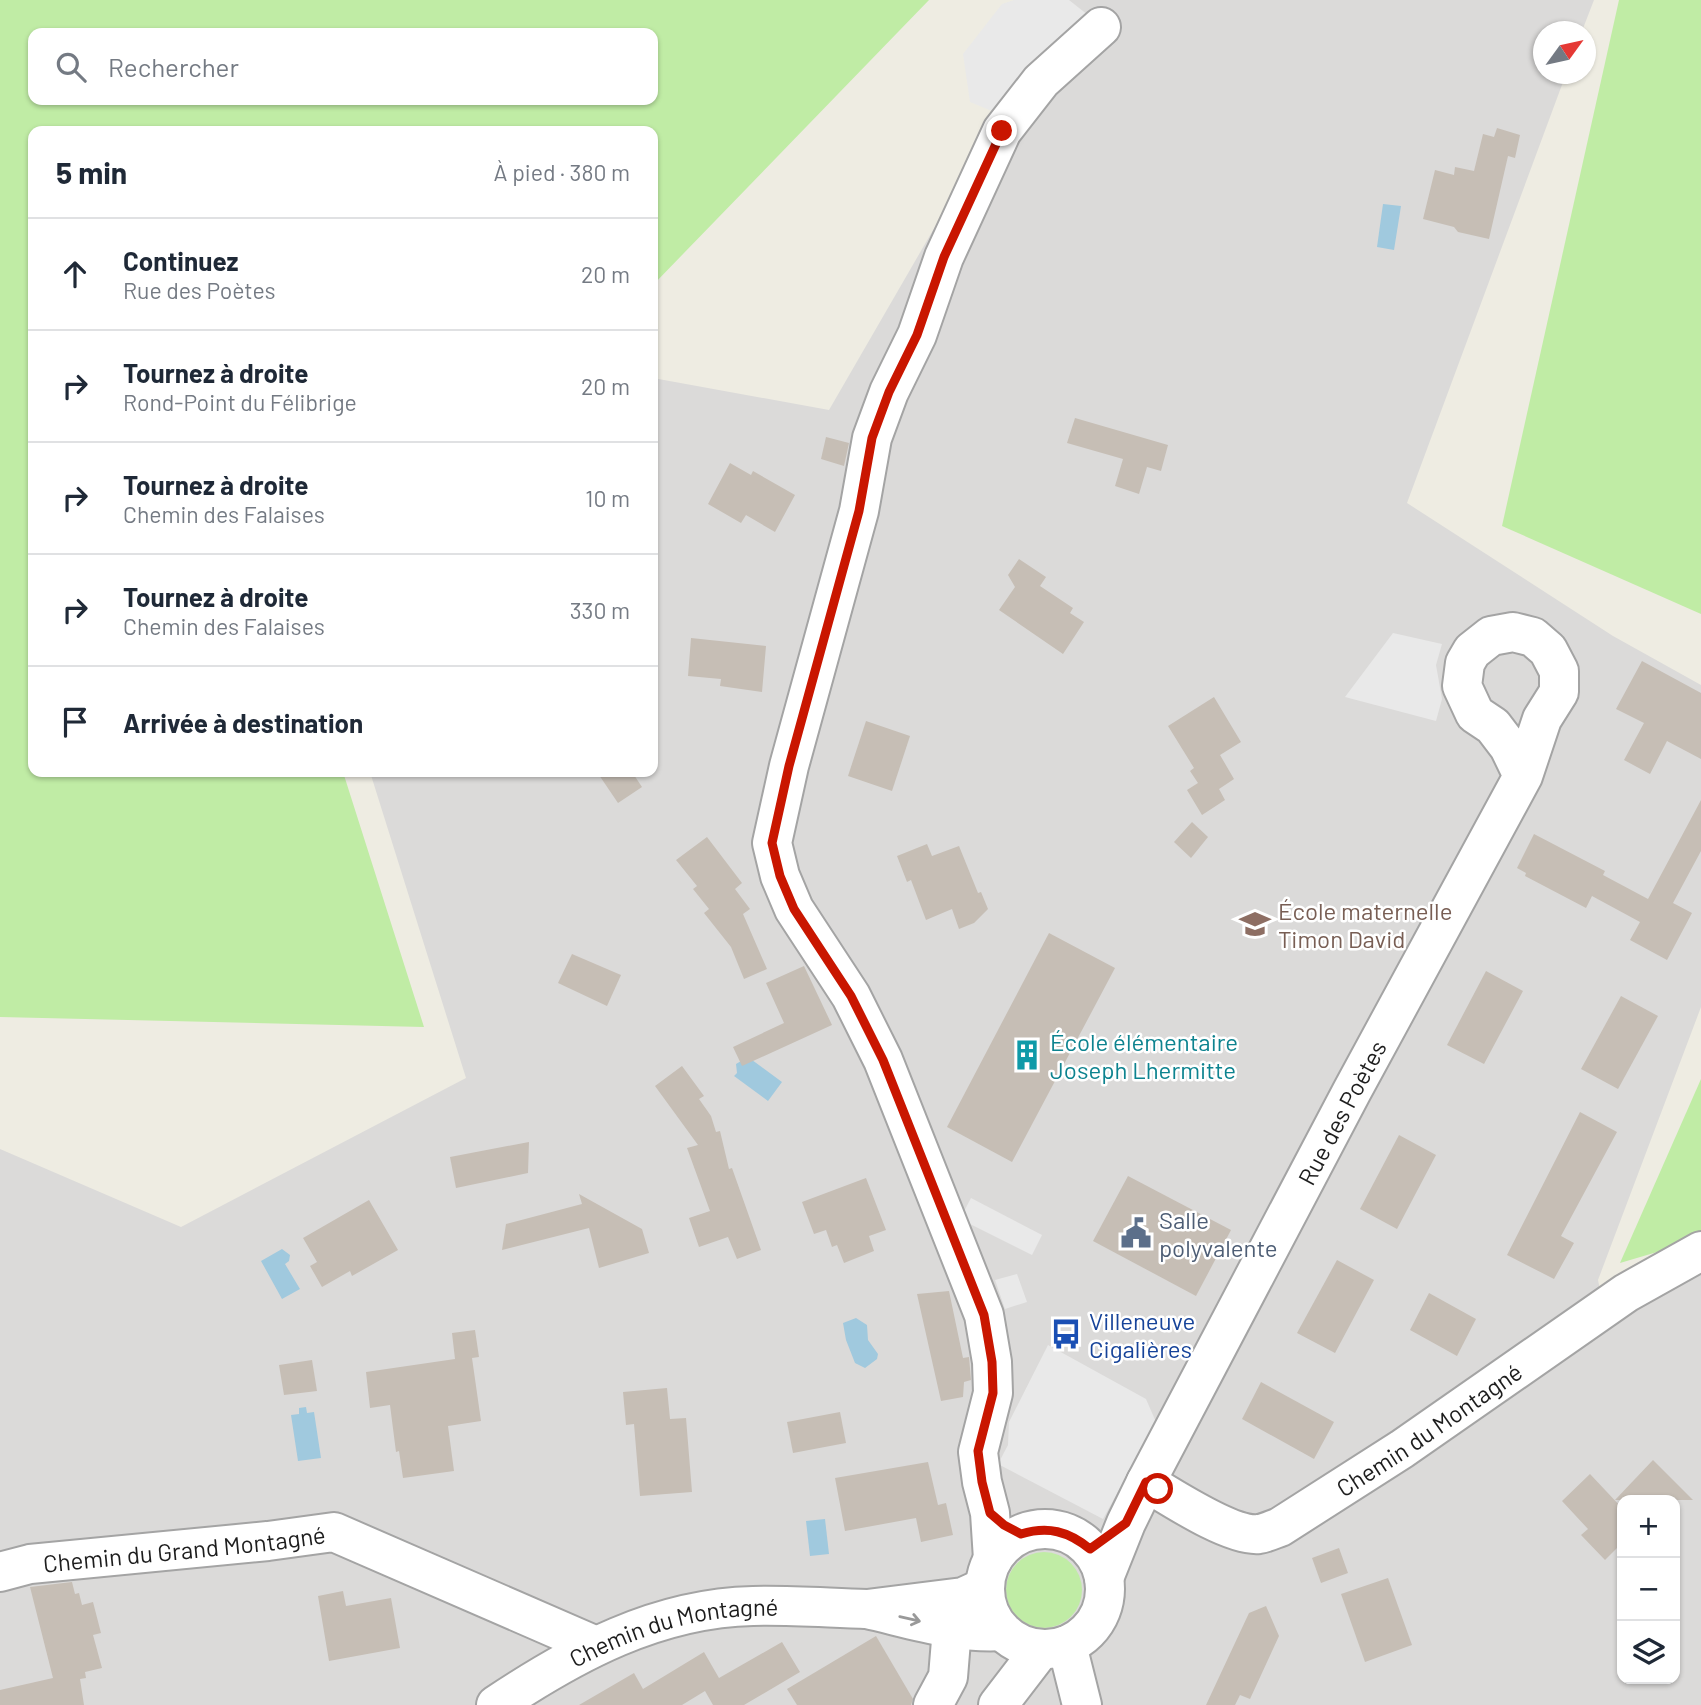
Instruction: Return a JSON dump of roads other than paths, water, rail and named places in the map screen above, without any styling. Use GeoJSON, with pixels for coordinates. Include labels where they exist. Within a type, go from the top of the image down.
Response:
{"type":"FeatureCollection","features":[{"type":"Feature","properties":{"kind":"street"},"geometry":{"type":"LineString","coordinates":[[933,1705],[948,1677],[973,1593],[990,1513],[978,1451],[993,1393],[992,1362],[984,1315],[883,1060],[851,996],[794,909],[780,876],[772,843],[789,766],[859,511],[872,438],[889,392],[917,335],[944,257],[1002,131],[1041,82],[1101,27]]}},
{"type":"Feature","properties":{"kind":"street","name":"Rue des Poètes"},"geometry":{"type":"LineString","coordinates":[[1097,1563],[1126,1523],[1352,1091],[1524,776]]}},
{"type":"Feature","properties":{"kind":"street","name":"Chemin du Montagné"},"geometry":{"type":"LineString","coordinates":[[1146,1482],[1192,1510],[1238,1531],[1259,1534],[1280,1527],[1402,1450],[1626,1293],[1701,1251]]}},
{"type":"Feature","properties":{"kind":"street"},"geometry":{"type":"LineString","coordinates":[[990,1513],[1021,1534]]}},
{"type":"Feature","properties":{"kind":"street"},"geometry":{"type":"LineString","coordinates":[[973,1593],[1005,1544],[1021,1534],[1035,1530],[1058,1531],[1078,1539],[1097,1563],[1103,1602],[1093,1625],[1081,1637],[1031,1641]]}},
{"type":"Feature","properties":{"kind":"street","name":"Chemin du Grand Montagné"},"geometry":{"type":"LineString","coordinates":[[0,1572],[30,1564],[334,1532],[596,1646]]}},
{"type":"Feature","properties":{"kind":"street","name":"Chemin du Montagné"},"geometry":{"type":"LineString","coordinates":[[496,1705],[596,1646],[639,1626],[710,1610],[753,1606],[867,1609],[973,1593],[985,1632],[1031,1641]]}},
{"type":"Feature","properties":{"kind":"street"},"geometry":{"type":"LineString","coordinates":[[1000,1702],[1031,1641]]}},
{"type":"Feature","properties":{"kind":"street"},"geometry":{"type":"LineString","coordinates":[[1031,1641],[1082,1705]]}},
{"type":"Feature","properties":{"kind":"water"},"geometry":{"type":"Polygon","coordinates":[[[1383,204],[1401,206],[1394,250],[1377,247],[1383,204]]]}},
{"type":"Feature","properties":{"kind":"water"},"geometry":{"type":"Polygon","coordinates":[[[748,1057],[782,1082],[768,1101],[734,1076],[737,1073],[736,1064],[748,1057]]]}},
{"type":"Feature","properties":{"kind":"water"},"geometry":{"type":"Polygon","coordinates":[[[282,1249],[290,1255],[285,1264],[300,1289],[282,1299],[261,1261],[282,1249]]]}},
{"type":"Feature","properties":{"kind":"water"},"geometry":{"type":"Polygon","coordinates":[[[856,1318],[867,1325],[868,1340],[878,1354],[877,1359],[865,1368],[855,1363],[846,1340],[843,1323],[856,1318]]]}},
{"type":"Feature","properties":{"kind":"water"},"geometry":{"type":"Polygon","coordinates":[[[306,1407],[307,1413],[314,1412],[321,1458],[298,1461],[291,1415],[299,1414],[299,1408],[306,1407]]]}},
{"type":"Feature","properties":{"kind":"water"},"geometry":{"type":"Polygon","coordinates":[[[825,1519],[829,1554],[810,1556],[806,1521],[825,1519]]]}},
{"type":"Feature","properties":{"kind":"place","name":"École maternelle Timon David"},"geometry":{"type":"Point","coordinates":[1255,924]}},
{"type":"Feature","properties":{"kind":"place","name":"École élémentaire Joseph Lhermitte"},"geometry":{"type":"Point","coordinates":[1027,1055]}},
{"type":"Feature","properties":{"kind":"place","name":"Salle polyvalente"},"geometry":{"type":"Point","coordinates":[1136,1233]}},
{"type":"Feature","properties":{"kind":"place","name":"Villeneuve Cigalières"},"geometry":{"type":"Point","coordinates":[1066,1334]}}]}
